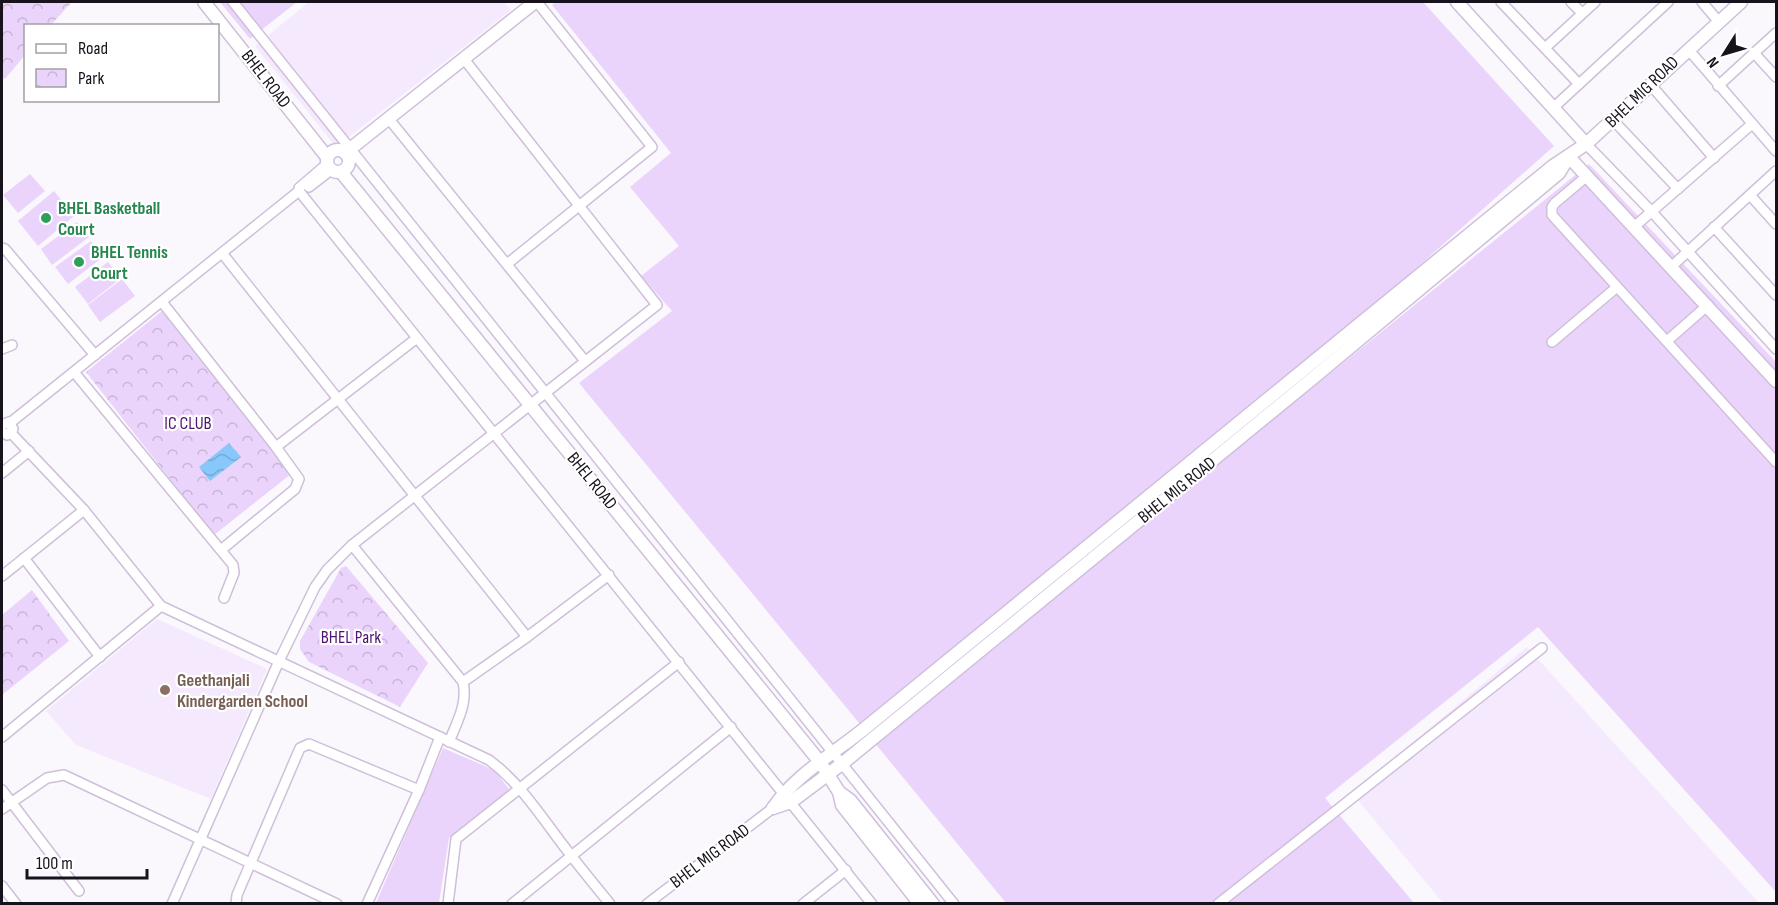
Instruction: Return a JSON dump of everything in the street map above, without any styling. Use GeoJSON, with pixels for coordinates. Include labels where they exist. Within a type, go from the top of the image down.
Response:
{"type":"FeatureCollection","features":[{"type":"Feature","properties":{"kind":"street","name":"BHEL ROAD"},"geometry":{"type":"LineString","coordinates":[[204,2],[332,166],[530,404],[820,762],[839,792],[842,805],[920,903]]}},
{"type":"Feature","properties":{"kind":"street"},"geometry":{"type":"LineString","coordinates":[[233,2],[348,152],[545,392],[954,903]]}},
{"type":"Feature","properties":{"kind":"street"},"geometry":{"type":"LineString","coordinates":[[332,166],[335,150],[348,152],[464,59],[520,6],[536,2],[652,147],[507,264]]}},
{"type":"Feature","properties":{"kind":"street"},"geometry":{"type":"LineString","coordinates":[[1457,2],[1776,349]]}},
{"type":"Feature","properties":{"kind":"street"},"geometry":{"type":"LineString","coordinates":[[1501,2],[1579,84]]}},
{"type":"Feature","properties":{"kind":"street"},"geometry":{"type":"LineString","coordinates":[[1571,2],[1582,14]]}},
{"type":"Feature","properties":{"kind":"street"},"geometry":{"type":"LineString","coordinates":[[1545,48],[1595,2]]}},
{"type":"Feature","properties":{"kind":"street"},"geometry":{"type":"LineString","coordinates":[[1553,108],[1668,2]]}},
{"type":"Feature","properties":{"kind":"street"},"geometry":{"type":"LineString","coordinates":[[1702,2],[1719,22]]}},
{"type":"Feature","properties":{"kind":"street","name":"BHEL MIG ROAD"},"geometry":{"type":"LineString","coordinates":[[647,903],[787,797],[820,762],[834,753],[1553,166],[1586,144],[1741,2]]}},
{"type":"Feature","properties":{"kind":"street"},"geometry":{"type":"LineString","coordinates":[[1718,86],[1776,33]]}},
{"type":"Feature","properties":{"kind":"street"},"geometry":{"type":"LineString","coordinates":[[1688,49],[1776,151]]}},
{"type":"Feature","properties":{"kind":"street"},"geometry":{"type":"LineString","coordinates":[[1754,53],[1776,77]]}},
{"type":"Feature","properties":{"kind":"street"},"geometry":{"type":"LineString","coordinates":[[172,903],[279,661],[315,587],[327,570],[352,545],[657,305],[464,59]]}},
{"type":"Feature","properties":{"kind":"street"},"geometry":{"type":"LineString","coordinates":[[1650,84],[1714,158]]}},
{"type":"Feature","properties":{"kind":"street"},"geometry":{"type":"LineString","coordinates":[[389,119],[585,361]]}},
{"type":"Feature","properties":{"kind":"street"},"geometry":{"type":"LineString","coordinates":[[1614,120],[1678,189]]}},
{"type":"Feature","properties":{"kind":"street"},"geometry":{"type":"LineString","coordinates":[[1635,226],[1752,124]]}},
{"type":"Feature","properties":{"kind":"street"},"geometry":{"type":"LineString","coordinates":[[348,152],[348,164],[332,166],[303,192],[299,191],[4,428],[29,451],[84,510],[161,606],[489,760],[505,772],[520,789],[610,903]]}},
{"type":"Feature","properties":{"kind":"street"},"geometry":{"type":"LineString","coordinates":[[1569,157],[1776,381]]}},
{"type":"Feature","properties":{"kind":"street","name":"BHEL MIG ROAD"},"geometry":{"type":"LineString","coordinates":[[787,797],[843,763],[1559,173],[1569,157]]}},
{"type":"Feature","properties":{"kind":"street"},"geometry":{"type":"LineString","coordinates":[[1671,267],[1776,171]]}},
{"type":"Feature","properties":{"kind":"street"},"geometry":{"type":"LineString","coordinates":[[1587,176],[1555,203],[1552,207],[1552,215],[1776,462]]}},
{"type":"Feature","properties":{"kind":"street"},"geometry":{"type":"LineString","coordinates":[[299,191],[872,903]]}},
{"type":"Feature","properties":{"kind":"street"},"geometry":{"type":"LineString","coordinates":[[1750,195],[1776,224]]}},
{"type":"Feature","properties":{"kind":"street"},"geometry":{"type":"LineString","coordinates":[[1714,227],[1776,295]]}},
{"type":"Feature","properties":{"kind":"street"},"geometry":{"type":"LineString","coordinates":[[2,248],[95,356]]}},
{"type":"Feature","properties":{"kind":"street"},"geometry":{"type":"LineString","coordinates":[[222,254],[526,636]]}},
{"type":"Feature","properties":{"kind":"street"},"geometry":{"type":"LineString","coordinates":[[1552,342],[1617,287]]}},
{"type":"Feature","properties":{"kind":"street"},"geometry":{"type":"LineString","coordinates":[[162,302],[276,447],[299,480],[295,489],[221,550]]}},
{"type":"Feature","properties":{"kind":"street"},"geometry":{"type":"LineString","coordinates":[[1667,341],[1708,305]]}},
{"type":"Feature","properties":{"kind":"street"},"geometry":{"type":"LineString","coordinates":[[276,447],[417,338]]}},
{"type":"Feature","properties":{"kind":"street"},"geometry":{"type":"LineString","coordinates":[[2,349],[12,345]]}},
{"type":"Feature","properties":{"kind":"street"},"geometry":{"type":"LineString","coordinates":[[74,372],[221,550],[234,569],[224,598]]}},
{"type":"Feature","properties":{"kind":"street"},"geometry":{"type":"LineString","coordinates":[[2,473],[29,451]]}},
{"type":"Feature","properties":{"kind":"street"},"geometry":{"type":"LineString","coordinates":[[2,576],[84,510]]}},
{"type":"Feature","properties":{"kind":"street"},"geometry":{"type":"LineString","coordinates":[[352,545],[463,682],[465,692],[464,704],[419,790],[367,903]]}},
{"type":"Feature","properties":{"kind":"street"},"geometry":{"type":"LineString","coordinates":[[24,558],[100,657]]}},
{"type":"Feature","properties":{"kind":"street"},"geometry":{"type":"LineString","coordinates":[[463,682],[609,575]]}},
{"type":"Feature","properties":{"kind":"street"},"geometry":{"type":"LineString","coordinates":[[2,737],[161,606]]}},
{"type":"Feature","properties":{"kind":"street"},"geometry":{"type":"LineString","coordinates":[[1218,903],[1542,648]]}},
{"type":"Feature","properties":{"kind":"street"},"geometry":{"type":"LineString","coordinates":[[448,903],[456,839],[679,662]]}},
{"type":"Feature","properties":{"kind":"street"},"geometry":{"type":"LineString","coordinates":[[512,903],[731,727]]}},
{"type":"Feature","properties":{"kind":"street"},"geometry":{"type":"LineString","coordinates":[[236,903],[237,895],[300,748],[304,745],[309,744],[419,790]]}},
{"type":"Feature","properties":{"kind":"street"},"geometry":{"type":"LineString","coordinates":[[2,809],[48,778],[64,775],[338,903]]}},
{"type":"Feature","properties":{"kind":"street"},"geometry":{"type":"LineString","coordinates":[[2,790],[79,891]]}},
{"type":"Feature","properties":{"kind":"street","name":"BHEL ROAD"},"geometry":{"type":"LineString","coordinates":[[839,792],[850,800],[933,903]]}},
{"type":"Feature","properties":{"kind":"street"},"geometry":{"type":"LineString","coordinates":[[803,903],[846,870]]}},
{"type":"Feature","properties":{"kind":"street"},"geometry":{"type":"LineString","coordinates":[[2,886],[16,903]]}},
{"type":"Feature","properties":{"kind":"shaded area"},"geometry":{"type":"Polygon","coordinates":[[[309,2],[504,2],[511,10],[336,147],[255,46],[309,2]]]}},
{"type":"Feature","properties":{"kind":"shaded area","name":"Geethanjali Kindergarden School"},"geometry":{"type":"Polygon","coordinates":[[[157,619],[267,669],[211,799],[76,745],[46,711],[157,619]]]}},
{"type":"Feature","properties":{"kind":"shaded area"},"geometry":{"type":"Polygon","coordinates":[[[1527,647],[1759,903],[1443,903],[1352,793],[1527,647]]]}},
{"type":"Feature","properties":{"kind":"green space"},"geometry":{"type":"Polygon","coordinates":[[[2,2],[71,3],[52,24],[24,24],[24,56],[5,79],[2,78],[2,2]]]}},
{"type":"Feature","properties":{"kind":"green space"},"geometry":{"type":"Polygon","coordinates":[[[220,2],[297,2],[250,39],[220,2]]]}},
{"type":"Feature","properties":{"kind":"green space"},"geometry":{"type":"Polygon","coordinates":[[[556,2],[1423,2],[1554,146],[1305,367],[864,729],[579,383],[672,311],[641,276],[679,246],[630,187],[671,153],[552,5],[556,2]]]}},
{"type":"Feature","properties":{"kind":"green space"},"geometry":{"type":"Polygon","coordinates":[[[1589,164],[1776,362],[1776,892],[1538,627],[1325,798],[1414,903],[1006,903],[874,742],[1589,164]]]}},
{"type":"Feature","properties":{"kind":"green space"},"geometry":{"type":"Polygon","coordinates":[[[30,174],[45,191],[18,213],[3,195],[30,174]]]}},
{"type":"Feature","properties":{"kind":"green space","name":"BHEL Basketball Court"},"geometry":{"type":"Polygon","coordinates":[[[54,191],[74,216],[38,246],[18,221],[54,191]]]}},
{"type":"Feature","properties":{"kind":"green space","name":"BHEL Tennis Court"},"geometry":{"type":"Polygon","coordinates":[[[77,222],[89,237],[52,265],[41,249],[77,222]]]}},
{"type":"Feature","properties":{"kind":"green space","name":"BHEL Tennis Court"},"geometry":{"type":"Polygon","coordinates":[[[91,241],[103,257],[68,284],[55,267],[91,241]]]}},
{"type":"Feature","properties":{"kind":"green space","name":"BHEL Tennis Court"},"geometry":{"type":"Polygon","coordinates":[[[108,262],[121,278],[88,304],[75,287],[108,262]]]}},
{"type":"Feature","properties":{"kind":"green space","name":"BHEL Tennis Court"},"geometry":{"type":"Polygon","coordinates":[[[122,279],[135,296],[100,322],[88,305],[122,279]]]}},
{"type":"Feature","properties":{"kind":"green space","name":"IC CLUB"},"geometry":{"type":"Polygon","coordinates":[[[162,311],[291,474],[214,535],[86,372],[162,311]]]}},
{"type":"Feature","properties":{"kind":"green space","name":"BHEL Park"},"geometry":{"type":"Polygon","coordinates":[[[346,566],[428,663],[400,707],[309,662],[300,649],[300,641],[341,568],[346,566]]]}},
{"type":"Feature","properties":{"kind":"green space"},"geometry":{"type":"Polygon","coordinates":[[[32,590],[69,641],[2,695],[2,615],[32,590]]]}},
{"type":"Feature","properties":{"kind":"green space"},"geometry":{"type":"Polygon","coordinates":[[[443,748],[494,770],[510,790],[449,838],[439,903],[376,903],[443,748]]]}},
{"type":"Feature","properties":{"kind":"water"},"geometry":{"type":"Polygon","coordinates":[[[229,443],[241,457],[210,481],[199,467],[229,443]]]}},
{"type":"Feature","properties":{"kind":"place","name":"BHEL Basketball Court"},"geometry":{"type":"Point","coordinates":[46,218]}},
{"type":"Feature","properties":{"kind":"place","name":"BHEL Tennis Court"},"geometry":{"type":"Point","coordinates":[79,262]}},
{"type":"Feature","properties":{"kind":"place","name":"Geethanjali Kindergarden School"},"geometry":{"type":"Point","coordinates":[165,690]}}]}
